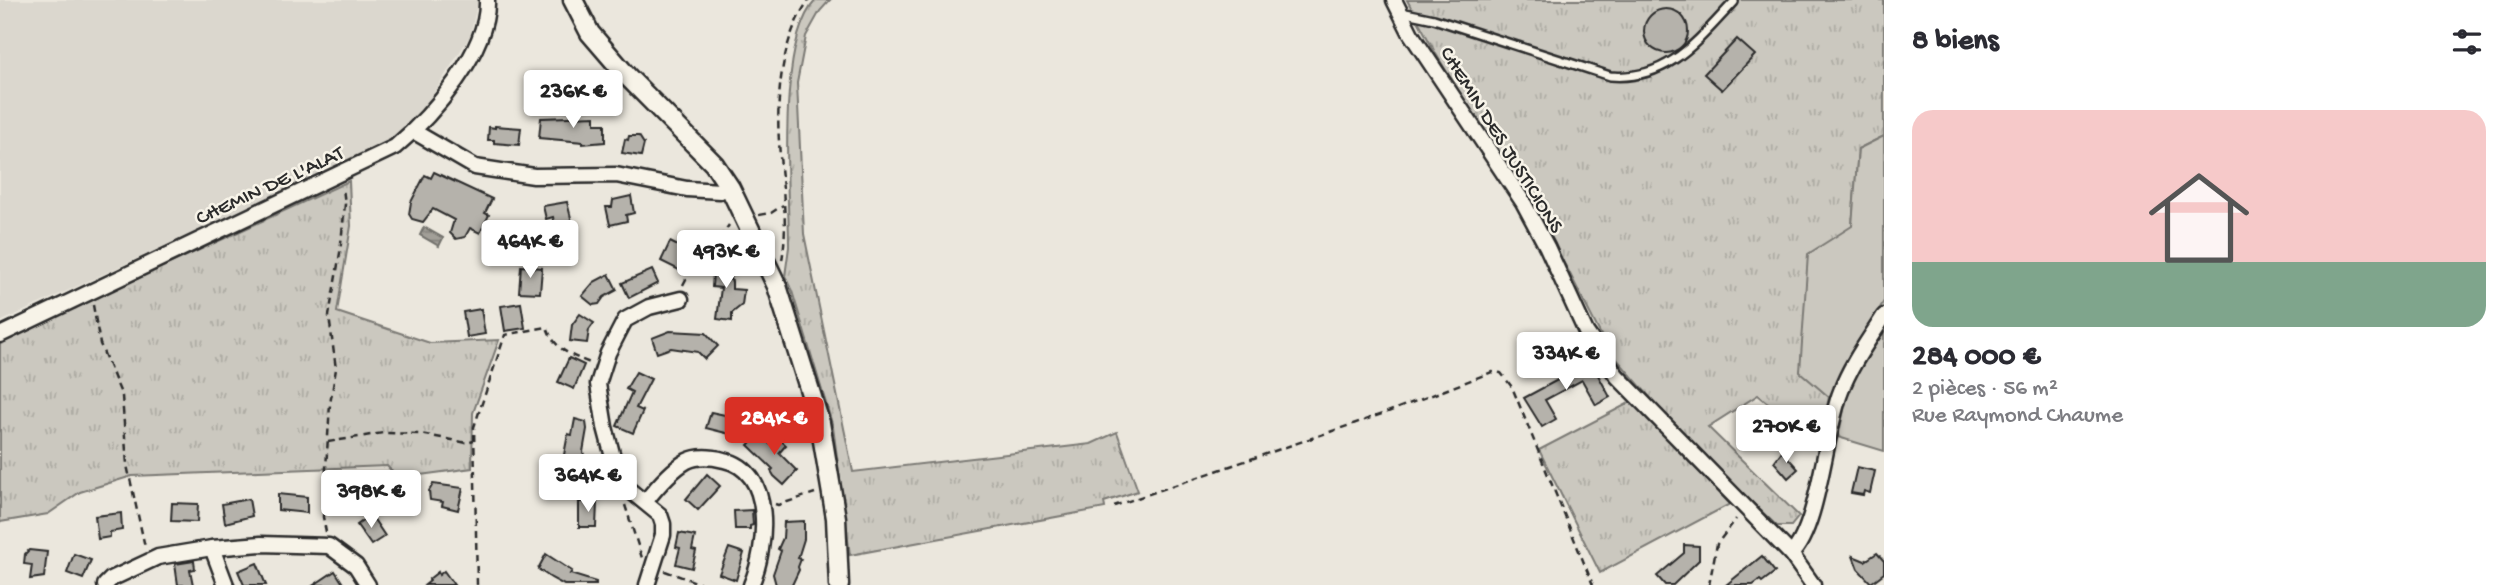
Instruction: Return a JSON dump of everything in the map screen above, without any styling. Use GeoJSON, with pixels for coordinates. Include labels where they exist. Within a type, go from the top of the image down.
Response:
{"type":"FeatureCollection","features":[{"type":"Feature","properties":{"kind":"street","name":"CHEMIN DE L'ALAT"},"geometry":{"type":"LineString","coordinates":[[0,335],[341,174],[394,146],[430,114],[472,53],[483,30],[488,0]]}},
{"type":"Feature","properties":{"kind":"street"},"geometry":{"type":"LineString","coordinates":[[573,0],[590,33],[627,76],[714,164],[730,188],[777,286],[820,423],[832,488],[839,585]]}},
{"type":"Feature","properties":{"kind":"street","name":"CHEMIN DES JUSTICIONS"},"geometry":{"type":"LineString","coordinates":[[1397,6],[1411,34],[1523,202],[1586,332],[1617,376],[1791,554],[1813,585]]}},
{"type":"Feature","properties":{"kind":"street"},"geometry":{"type":"LineString","coordinates":[[413,131],[475,167],[534,176],[616,175],[687,189],[720,191],[730,188]]}},
{"type":"Feature","properties":{"kind":"street"},"geometry":{"type":"LineString","coordinates":[[647,585],[663,535],[663,523],[660,515],[622,484],[605,427],[598,383],[608,353],[625,320],[649,307],[681,299]]}},
{"type":"Feature","properties":{"kind":"street"},"geometry":{"type":"LineString","coordinates":[[1791,554],[1802,537],[1811,512],[1840,392],[1884,316]]}},
{"type":"Feature","properties":{"kind":"street"},"geometry":{"type":"LineString","coordinates":[[645,502],[656,488],[688,460],[708,456],[735,462],[744,467],[761,500],[763,545],[751,585]]}},
{"type":"Feature","properties":{"kind":"street"},"geometry":{"type":"LineString","coordinates":[[105,585],[111,579],[153,559],[212,548],[261,544],[329,546],[356,566],[368,585]]}},
{"type":"Feature","properties":{"kind":"street"},"geometry":{"type":"LineString","coordinates":[[212,548],[226,585]]}},
{"type":"Feature","properties":{"kind":"lane"},"geometry":{"type":"LineString","coordinates":[[1397,6],[1610,76],[1628,78],[1647,73],[1677,59],[1734,2]]}},
{"type":"Feature","properties":{"kind":"path"},"geometry":{"type":"LineString","coordinates":[[777,286],[783,253],[783,172],[779,141],[782,74],[800,13],[809,0]]}},
{"type":"Feature","properties":{"kind":"path"},"geometry":{"type":"LineString","coordinates":[[329,546],[323,517],[330,404],[336,369],[329,316],[340,254],[345,204],[341,174]]}},
{"type":"Feature","properties":{"kind":"path"},"geometry":{"type":"LineString","coordinates":[[681,299],[682,289],[696,260],[717,243],[730,224],[771,213],[783,205]]}},
{"type":"Feature","properties":{"kind":"path"},"geometry":{"type":"LineString","coordinates":[[90,292],[100,344],[122,396],[127,465],[153,559]]}},
{"type":"Feature","properties":{"kind":"path"},"geometry":{"type":"LineString","coordinates":[[477,585],[474,427],[505,335],[547,327],[558,347],[569,355],[603,369]]}},
{"type":"Feature","properties":{"kind":"path"},"geometry":{"type":"LineString","coordinates":[[1114,506],[1385,413],[1492,372],[1501,373],[1512,387],[1593,585]]}},
{"type":"Feature","properties":{"kind":"path"},"geometry":{"type":"LineString","coordinates":[[328,442],[383,433],[421,434],[467,443],[474,441]]}},
{"type":"Feature","properties":{"kind":"path"},"geometry":{"type":"LineString","coordinates":[[622,484],[617,489],[645,564],[700,585]]}},
{"type":"Feature","properties":{"kind":"path"},"geometry":{"type":"LineString","coordinates":[[761,500],[778,505],[832,488]]}},
{"type":"Feature","properties":{"kind":"path"},"geometry":{"type":"LineString","coordinates":[[1709,585],[1717,544],[1745,508]]}},
{"type":"Feature","properties":{"kind":"shaded area"},"geometry":{"type":"Polygon","coordinates":[[[0,0],[478,0],[470,36],[428,102],[388,142],[0,322],[0,0]]]}},
{"type":"Feature","properties":{"kind":"shaded area"},"geometry":{"type":"Polygon","coordinates":[[[424,227],[443,238],[439,246],[420,235],[424,227]]]}},
{"type":"Feature","properties":{"kind":"green space"},"geometry":{"type":"Polygon","coordinates":[[[816,0],[830,0],[820,11],[806,36],[797,83],[804,234],[853,472],[1091,444],[1117,432],[1138,491],[1104,502],[1105,508],[850,555],[833,427],[792,291],[785,276],[789,247],[787,118],[790,81],[803,20],[816,0]]]}},
{"type":"Feature","properties":{"kind":"green space"},"geometry":{"type":"Polygon","coordinates":[[[1407,0],[1884,0],[1884,136],[1858,149],[1852,226],[1800,371],[1829,397],[1819,445],[1758,395],[1708,427],[1799,516],[1791,526],[1777,526],[1689,442],[1608,349],[1568,270],[1436,54],[1407,0]]]}},
{"type":"Feature","properties":{"kind":"green space"},"geometry":{"type":"Polygon","coordinates":[[[1884,136],[1884,301],[1829,397],[1800,372],[1808,254],[1852,226],[1858,149],[1884,136]]]}},
{"type":"Feature","properties":{"kind":"green space"},"geometry":{"type":"Polygon","coordinates":[[[349,181],[351,226],[337,312],[430,343],[499,340],[473,413],[472,468],[398,478],[387,466],[132,476],[80,492],[48,514],[0,522],[0,342],[349,181]]]}},
{"type":"Feature","properties":{"kind":"green space"},"geometry":{"type":"Polygon","coordinates":[[[1884,324],[1884,451],[1838,437],[1846,401],[1861,358],[1884,324]]]}},
{"type":"Feature","properties":{"kind":"green space"},"geometry":{"type":"Polygon","coordinates":[[[1633,401],[1730,504],[1600,573],[1539,450],[1633,401]]]}},
{"type":"Feature","properties":{"kind":"building"},"geometry":{"type":"Polygon","coordinates":[[[1666,9],[1681,16],[1688,31],[1681,46],[1666,53],[1651,46],[1644,31],[1651,16],[1666,9]]]}},
{"type":"Feature","properties":{"kind":"building"},"geometry":{"type":"Polygon","coordinates":[[[1737,39],[1755,55],[1722,90],[1704,74],[1737,39]]]}},
{"type":"Feature","properties":{"kind":"building"},"geometry":{"type":"Polygon","coordinates":[[[595,116],[595,124],[605,124],[605,142],[583,144],[539,138],[541,118],[595,116]]]}},
{"type":"Feature","properties":{"kind":"building"},"geometry":{"type":"Polygon","coordinates":[[[489,127],[521,128],[519,145],[488,140],[489,127]]]}},
{"type":"Feature","properties":{"kind":"building"},"geometry":{"type":"Polygon","coordinates":[[[629,136],[639,136],[644,144],[641,156],[622,153],[625,139],[628,140],[629,136]]]}},
{"type":"Feature","properties":{"kind":"building"},"geometry":{"type":"Polygon","coordinates":[[[434,172],[492,199],[485,213],[489,215],[480,233],[470,228],[465,237],[456,239],[450,233],[454,220],[433,209],[423,222],[412,219],[409,214],[411,202],[425,175],[431,178],[434,172]]]}},
{"type":"Feature","properties":{"kind":"building"},"geometry":{"type":"Polygon","coordinates":[[[631,196],[634,213],[626,215],[627,221],[610,225],[606,207],[612,207],[613,200],[631,196]]]}},
{"type":"Feature","properties":{"kind":"building"},"geometry":{"type":"Polygon","coordinates":[[[567,202],[573,226],[556,230],[553,217],[546,219],[543,206],[567,202]]]}},
{"type":"Feature","properties":{"kind":"building"},"geometry":{"type":"Polygon","coordinates":[[[670,242],[692,253],[683,272],[661,261],[670,242]]]}},
{"type":"Feature","properties":{"kind":"building"},"geometry":{"type":"Polygon","coordinates":[[[714,259],[732,261],[732,289],[744,290],[742,305],[732,313],[732,321],[717,319],[721,288],[712,287],[714,259]]]}},
{"type":"Feature","properties":{"kind":"building"},"geometry":{"type":"Polygon","coordinates":[[[521,266],[542,268],[540,293],[519,292],[521,266]]]}},
{"type":"Feature","properties":{"kind":"building"},"geometry":{"type":"Polygon","coordinates":[[[652,270],[658,283],[629,298],[622,283],[652,270]]]}},
{"type":"Feature","properties":{"kind":"building"},"geometry":{"type":"Polygon","coordinates":[[[609,274],[617,290],[604,297],[599,304],[593,305],[582,296],[594,282],[609,274]]]}},
{"type":"Feature","properties":{"kind":"building"},"geometry":{"type":"Polygon","coordinates":[[[521,303],[525,328],[505,331],[501,306],[521,303]]]}},
{"type":"Feature","properties":{"kind":"building"},"geometry":{"type":"Polygon","coordinates":[[[481,309],[485,334],[467,337],[463,312],[481,309]]]}},
{"type":"Feature","properties":{"kind":"building"},"geometry":{"type":"Polygon","coordinates":[[[580,314],[594,323],[589,330],[587,343],[570,341],[572,325],[580,314]]]}},
{"type":"Feature","properties":{"kind":"building"},"geometry":{"type":"Polygon","coordinates":[[[670,331],[706,333],[718,346],[705,359],[698,352],[671,348],[657,353],[652,338],[670,331]]]}},
{"type":"Feature","properties":{"kind":"building"},"geometry":{"type":"Polygon","coordinates":[[[569,358],[584,365],[574,389],[558,382],[569,358]]]}},
{"type":"Feature","properties":{"kind":"building"},"geometry":{"type":"Polygon","coordinates":[[[1591,362],[1610,397],[1596,405],[1582,380],[1545,400],[1556,419],[1542,427],[1524,398],[1591,362]]]}},
{"type":"Feature","properties":{"kind":"building"},"geometry":{"type":"Polygon","coordinates":[[[636,372],[651,379],[636,408],[643,411],[633,433],[617,426],[632,392],[626,389],[636,372]]]}},
{"type":"Feature","properties":{"kind":"building"},"geometry":{"type":"Polygon","coordinates":[[[711,412],[739,418],[734,435],[706,428],[711,412]]]}},
{"type":"Feature","properties":{"kind":"building"},"geometry":{"type":"Polygon","coordinates":[[[575,419],[586,422],[583,452],[597,483],[582,488],[568,459],[563,460],[568,434],[572,435],[575,419]]]}},
{"type":"Feature","properties":{"kind":"building"},"geometry":{"type":"Polygon","coordinates":[[[760,433],[770,444],[777,437],[786,445],[779,453],[797,471],[784,485],[774,476],[771,471],[773,469],[748,445],[760,433]]]}},
{"type":"Feature","properties":{"kind":"building"},"geometry":{"type":"Polygon","coordinates":[[[1782,451],[1798,469],[1788,478],[1774,462],[1782,451]]]}},
{"type":"Feature","properties":{"kind":"building"},"geometry":{"type":"Polygon","coordinates":[[[1857,467],[1875,471],[1870,493],[1851,493],[1857,467]]]}},
{"type":"Feature","properties":{"kind":"building"},"geometry":{"type":"Polygon","coordinates":[[[707,474],[720,486],[698,510],[686,499],[707,474]]]}},
{"type":"Feature","properties":{"kind":"building"},"geometry":{"type":"Polygon","coordinates":[[[433,484],[463,488],[458,510],[442,506],[443,502],[430,500],[429,491],[433,484]]]}},
{"type":"Feature","properties":{"kind":"building"},"geometry":{"type":"Polygon","coordinates":[[[278,494],[307,497],[307,513],[278,510],[278,494]]]}},
{"type":"Feature","properties":{"kind":"building"},"geometry":{"type":"Polygon","coordinates":[[[249,499],[252,516],[225,523],[222,504],[249,499]]]}},
{"type":"Feature","properties":{"kind":"building"},"geometry":{"type":"Polygon","coordinates":[[[579,502],[597,502],[596,527],[579,527],[579,502]]]}},
{"type":"Feature","properties":{"kind":"building"},"geometry":{"type":"Polygon","coordinates":[[[172,503],[198,504],[197,522],[171,521],[172,503]]]}},
{"type":"Feature","properties":{"kind":"building"},"geometry":{"type":"Polygon","coordinates":[[[752,510],[753,525],[750,529],[735,529],[734,511],[752,510]]]}},
{"type":"Feature","properties":{"kind":"building"},"geometry":{"type":"Polygon","coordinates":[[[121,513],[122,530],[110,532],[110,537],[98,539],[95,516],[121,513]]]}},
{"type":"Feature","properties":{"kind":"building"},"geometry":{"type":"Polygon","coordinates":[[[371,515],[385,536],[371,545],[357,525],[371,515]]]}},
{"type":"Feature","properties":{"kind":"building"},"geometry":{"type":"Polygon","coordinates":[[[804,521],[804,539],[798,558],[801,559],[799,570],[792,585],[776,585],[773,574],[781,551],[778,549],[783,538],[784,522],[804,521]]]}},
{"type":"Feature","properties":{"kind":"building"},"geometry":{"type":"Polygon","coordinates":[[[679,533],[695,536],[692,550],[696,551],[692,568],[676,564],[680,548],[676,547],[679,533]]]}},
{"type":"Feature","properties":{"kind":"building"},"geometry":{"type":"Polygon","coordinates":[[[1684,545],[1699,546],[1699,560],[1673,585],[1665,585],[1657,576],[1684,553],[1684,545]]]}},
{"type":"Feature","properties":{"kind":"building"},"geometry":{"type":"Polygon","coordinates":[[[729,548],[744,553],[736,580],[719,574],[729,548]]]}},
{"type":"Feature","properties":{"kind":"building"},"geometry":{"type":"Polygon","coordinates":[[[29,550],[47,552],[44,577],[30,579],[32,565],[24,564],[25,554],[29,550]]]}},
{"type":"Feature","properties":{"kind":"building"},"geometry":{"type":"Polygon","coordinates":[[[1877,553],[1884,561],[1884,573],[1871,583],[1858,569],[1853,556],[1865,561],[1877,553]]]}},
{"type":"Feature","properties":{"kind":"building"},"geometry":{"type":"Polygon","coordinates":[[[74,554],[91,560],[83,579],[67,573],[74,554]]]}},
{"type":"Feature","properties":{"kind":"building"},"geometry":{"type":"Polygon","coordinates":[[[546,554],[572,571],[570,574],[596,582],[596,585],[564,585],[551,578],[538,569],[546,554]]]}},
{"type":"Feature","properties":{"kind":"building"},"geometry":{"type":"Polygon","coordinates":[[[1762,556],[1775,572],[1753,585],[1726,585],[1762,556]]]}},
{"type":"Feature","properties":{"kind":"building"},"geometry":{"type":"Polygon","coordinates":[[[194,561],[195,569],[190,570],[193,585],[178,585],[175,564],[194,561]]]}},
{"type":"Feature","properties":{"kind":"building"},"geometry":{"type":"Polygon","coordinates":[[[257,563],[266,585],[244,585],[238,571],[257,563]]]}},
{"type":"Feature","properties":{"kind":"building"},"geometry":{"type":"Polygon","coordinates":[[[335,571],[344,585],[314,585],[335,571]]]}},
{"type":"Feature","properties":{"kind":"building"},"geometry":{"type":"Polygon","coordinates":[[[444,571],[454,585],[425,585],[438,572],[439,575],[444,571]]]}}]}
